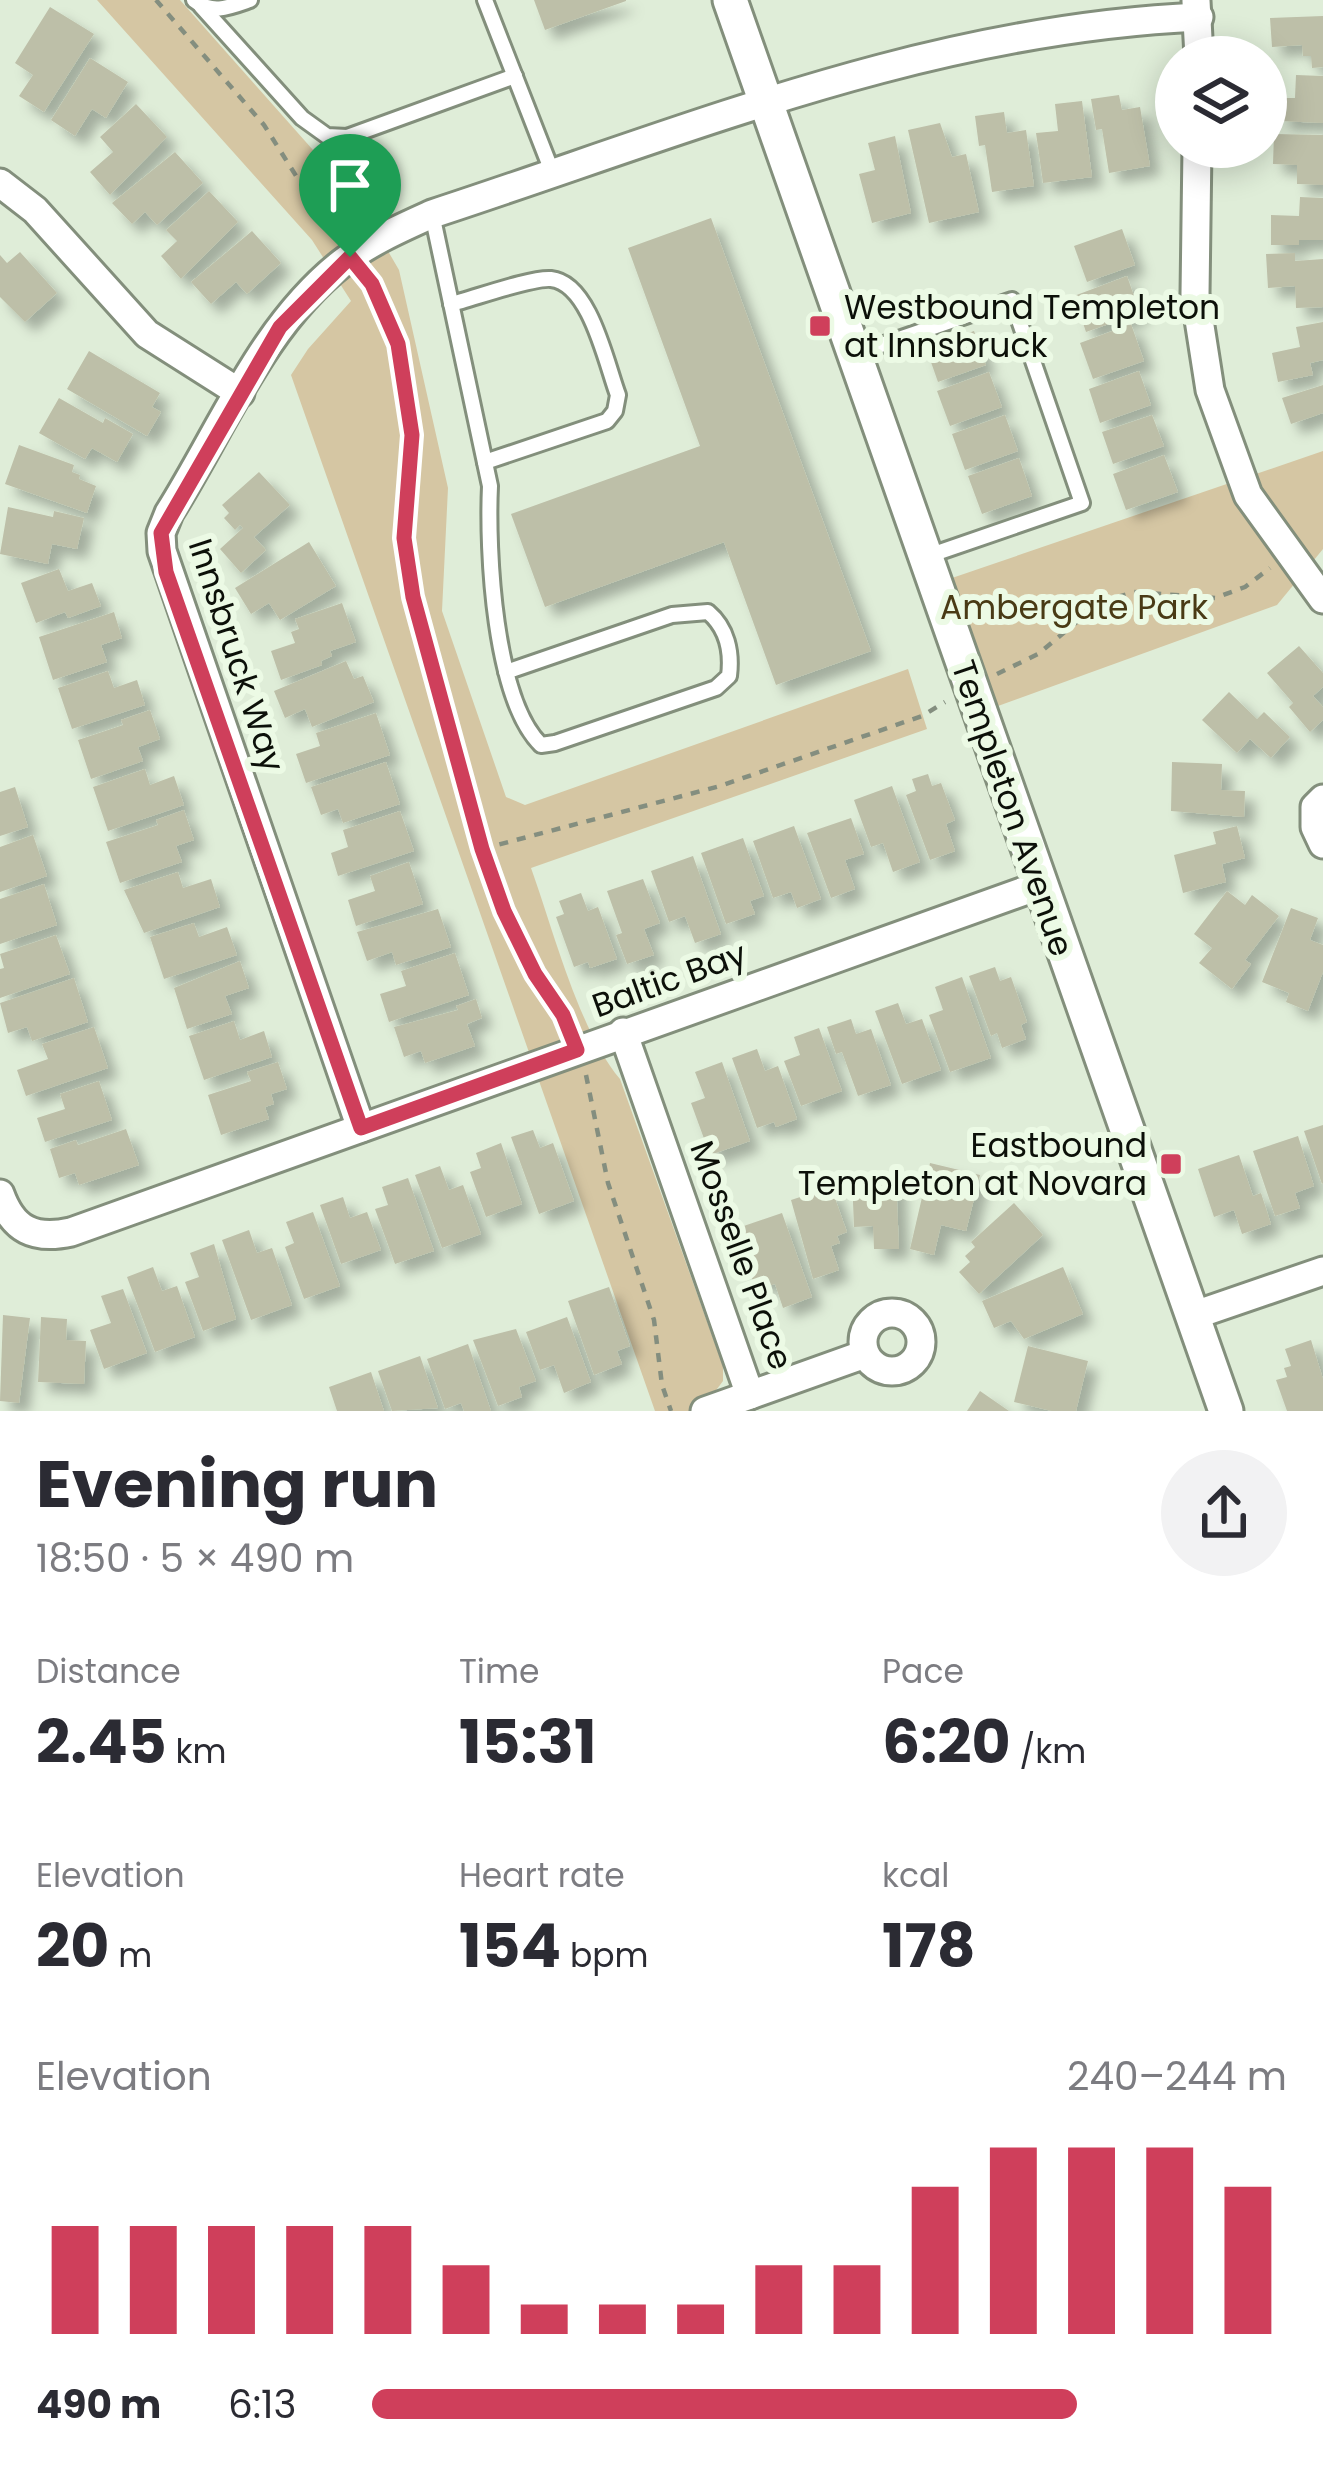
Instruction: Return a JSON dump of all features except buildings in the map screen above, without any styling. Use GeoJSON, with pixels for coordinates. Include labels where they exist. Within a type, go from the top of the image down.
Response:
{"type":"FeatureCollection","features":[{"type":"Feature","properties":{"kind":"street","name":"Templeton Avenue"},"geometry":{"type":"LineString","coordinates":[[730,0],[1226,1411]]}},
{"type":"Feature","properties":{"kind":"street","name":"Innsbruck Way"},"geometry":{"type":"LineString","coordinates":[[361,1128],[162,551],[163,525],[280,327],[350,257],[432,214],[763,100],[952,50],[1198,8]]}},
{"type":"Feature","properties":{"kind":"street"},"geometry":{"type":"LineString","coordinates":[[1197,168],[1196,294],[1210,390],[1249,495],[1323,599]]}},
{"type":"Feature","properties":{"kind":"street"},"geometry":{"type":"LineString","coordinates":[[0,183],[35,210],[147,334],[240,393]]}},
{"type":"Feature","properties":{"kind":"street"},"geometry":{"type":"LineString","coordinates":[[1323,799],[1315,806],[1315,826],[1323,844]]}},
{"type":"Feature","properties":{"kind":"street","name":"Baltic Bay"},"geometry":{"type":"LineString","coordinates":[[0,1194],[8,1216],[20,1228],[53,1236],[1040,885]]}},
{"type":"Feature","properties":{"kind":"street","name":"Mosselle Place"},"geometry":{"type":"LineString","coordinates":[[623,1033],[750,1395],[865,1354]]}},
{"type":"Feature","properties":{"kind":"street"},"geometry":{"type":"LineString","coordinates":[[1192,1316],[1323,1270]]}},
{"type":"Feature","properties":{"kind":"street"},"geometry":{"type":"LineString","coordinates":[[704,1411],[750,1395]]}},
{"type":"Feature","properties":{"kind":"lane"},"geometry":{"type":"LineString","coordinates":[[197,3],[220,10],[250,0]]}},
{"type":"Feature","properties":{"kind":"lane"},"geometry":{"type":"LineString","coordinates":[[484,0],[553,174]]}},
{"type":"Feature","properties":{"kind":"lane"},"geometry":{"type":"LineString","coordinates":[[197,3],[302,118],[327,136],[347,137],[514,76]]}},
{"type":"Feature","properties":{"kind":"lane"},"geometry":{"type":"LineString","coordinates":[[432,214],[485,462],[502,659],[520,718],[541,745],[716,688],[729,676],[731,655],[719,621],[707,612],[693,613],[672,615],[506,672]]}},
{"type":"Feature","properties":{"kind":"lane"},"geometry":{"type":"LineString","coordinates":[[451,304],[550,279],[570,287],[584,302],[618,395],[607,421],[485,462]]}},
{"type":"Feature","properties":{"kind":"lane"},"geometry":{"type":"LineString","coordinates":[[854,355],[1012,300],[1082,503],[925,557]]}},
{"type":"Feature","properties":{"kind":"path"},"geometry":{"type":"LineString","coordinates":[[156,0],[264,125],[312,204],[372,284],[398,344],[412,435],[404,538],[413,597],[482,849],[504,911],[535,974],[563,1015],[596,1108],[608,1183],[653,1320],[670,1411]]}},
{"type":"Feature","properties":{"kind":"path"},"geometry":{"type":"LineString","coordinates":[[970,686],[1038,654],[1101,602],[1134,592],[1215,598],[1245,587],[1289,555]]}},
{"type":"Feature","properties":{"kind":"path"},"geometry":{"type":"LineString","coordinates":[[482,849],[720,786],[922,716]]}},
{"type":"Feature","properties":{"kind":"green space"},"geometry":{"type":"Polygon","coordinates":[[[97,0],[180,0],[360,203],[399,270],[448,488],[442,611],[506,797],[525,805],[908,669],[927,729],[531,868],[580,1007],[620,1079],[723,1366],[723,1381],[714,1393],[719,1411],[655,1411],[291,375],[351,301],[312,240],[97,0]]]}},
{"type":"Feature","properties":{"kind":"green space","name":"Ambergate Park"},"geometry":{"type":"Polygon","coordinates":[[[1323,451],[1323,549],[1277,605],[998,706],[952,578],[1323,451]]]}},
{"type":"Feature","properties":{"kind":"place","name":"Westbound Templeton at Innsbruck"},"geometry":{"type":"Point","coordinates":[820,326]}},
{"type":"Feature","properties":{"kind":"place","name":"Eastbound Templeton at Novara"},"geometry":{"type":"Point","coordinates":[1171,1164]}},
{"type":"Feature","properties":{"kind":"route"},"geometry":{"type":"LineString","coordinates":[[350,257],[372,284],[398,344],[412,435],[404,538],[413,597],[482,849],[504,911],[535,974],[563,1015],[577,1050],[361,1128],[166,572],[161,533],[280,327],[350,257]]}}]}
